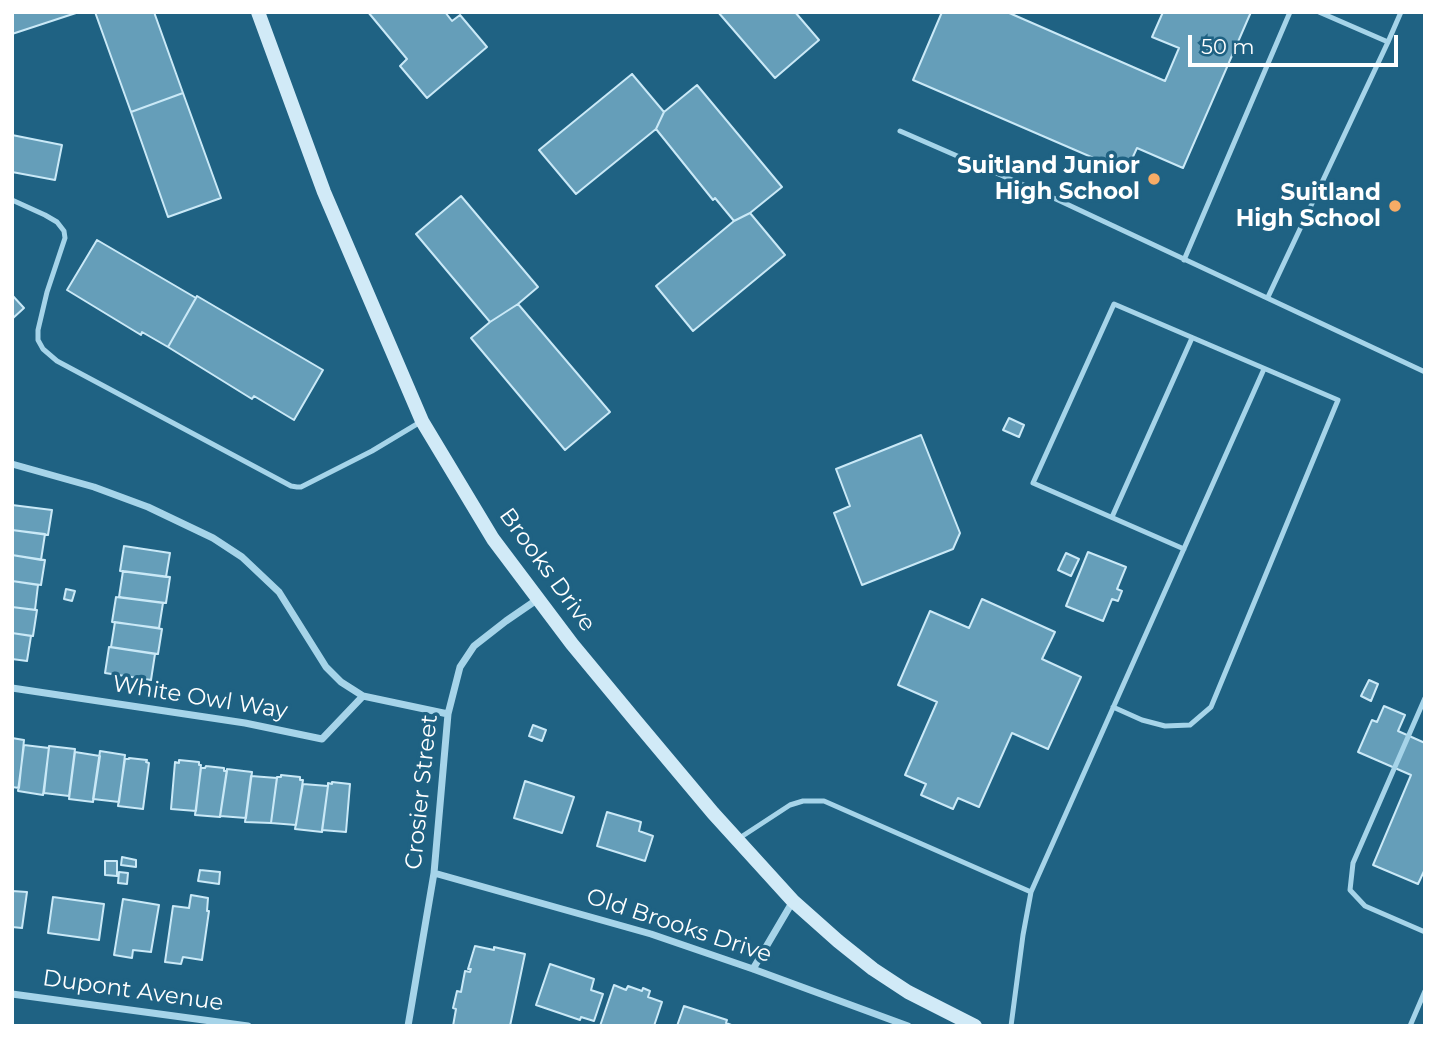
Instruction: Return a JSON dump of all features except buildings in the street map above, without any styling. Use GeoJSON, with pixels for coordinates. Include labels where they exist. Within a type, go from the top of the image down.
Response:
{"type":"FeatureCollection","features":[{"type":"Feature","properties":{"kind":"street","name":"Brooks Drive"},"geometry":{"type":"LineString","coordinates":[[258,12],[324,192],[422,421],[494,539],[572,644],[619,701],[793,901],[873,970],[908,992],[975,1026]]}},
{"type":"Feature","properties":{"kind":"street"},"geometry":{"type":"LineString","coordinates":[[12,464],[94,486],[148,507],[214,538],[242,557],[279,592],[326,667],[341,682],[363,696],[448,714]]}},
{"type":"Feature","properties":{"kind":"street","name":"Crosier Street"},"geometry":{"type":"LineString","coordinates":[[408,1026],[434,873],[448,714],[460,667],[474,646],[538,599]]}},
{"type":"Feature","properties":{"kind":"street","name":"White Owl Way"},"geometry":{"type":"LineString","coordinates":[[12,688],[245,723],[322,739],[363,696]]}},
{"type":"Feature","properties":{"kind":"street","name":"Old Brooks Drive"},"geometry":{"type":"LineString","coordinates":[[434,873],[651,934],[908,1026]]}},
{"type":"Feature","properties":{"kind":"street"},"geometry":{"type":"LineString","coordinates":[[752,969],[793,901]]}},
{"type":"Feature","properties":{"kind":"street","name":"Dupont Avenue"},"geometry":{"type":"LineString","coordinates":[[12,994],[248,1026]]}},
{"type":"Feature","properties":{"kind":"lane"},"geometry":{"type":"LineString","coordinates":[[1184,260],[1290,12]]}},
{"type":"Feature","properties":{"kind":"lane"},"geometry":{"type":"LineString","coordinates":[[1319,12],[1388,42]]}},
{"type":"Feature","properties":{"kind":"lane"},"geometry":{"type":"LineString","coordinates":[[1268,297],[1401,12]]}},
{"type":"Feature","properties":{"kind":"lane"},"geometry":{"type":"LineString","coordinates":[[900,131],[1058,200],[1425,372]]}},
{"type":"Feature","properties":{"kind":"lane"},"geometry":{"type":"LineString","coordinates":[[12,200],[57,222],[64,231],[65,237],[42,309],[38,340],[43,349],[57,361],[291,486],[301,487],[372,451],[422,421]]}},
{"type":"Feature","properties":{"kind":"lane"},"geometry":{"type":"LineString","coordinates":[[1113,707],[1142,720],[1165,726],[1190,725],[1211,707],[1338,400],[1114,304],[1033,483],[1184,549]]}},
{"type":"Feature","properties":{"kind":"lane"},"geometry":{"type":"LineString","coordinates":[[1112,517],[1192,338]]}},
{"type":"Feature","properties":{"kind":"lane"},"geometry":{"type":"LineString","coordinates":[[1011,1026],[1031,892],[1264,369]]}},
{"type":"Feature","properties":{"kind":"lane"},"geometry":{"type":"LineString","coordinates":[[1425,698],[1353,863],[1350,890],[1365,906],[1425,932]]}},
{"type":"Feature","properties":{"kind":"lane"},"geometry":{"type":"LineString","coordinates":[[738,839],[790,805],[803,801],[824,801],[1031,892]]}},
{"type":"Feature","properties":{"kind":"lane"},"geometry":{"type":"LineString","coordinates":[[1410,1026],[1425,991]]}},
{"type":"Feature","properties":{"kind":"place","name":"Suitland Junior High School"},"geometry":{"type":"Point","coordinates":[1154,179]}},
{"type":"Feature","properties":{"kind":"place","name":"Suitland High School"},"geometry":{"type":"Point","coordinates":[1395,206]}}]}
